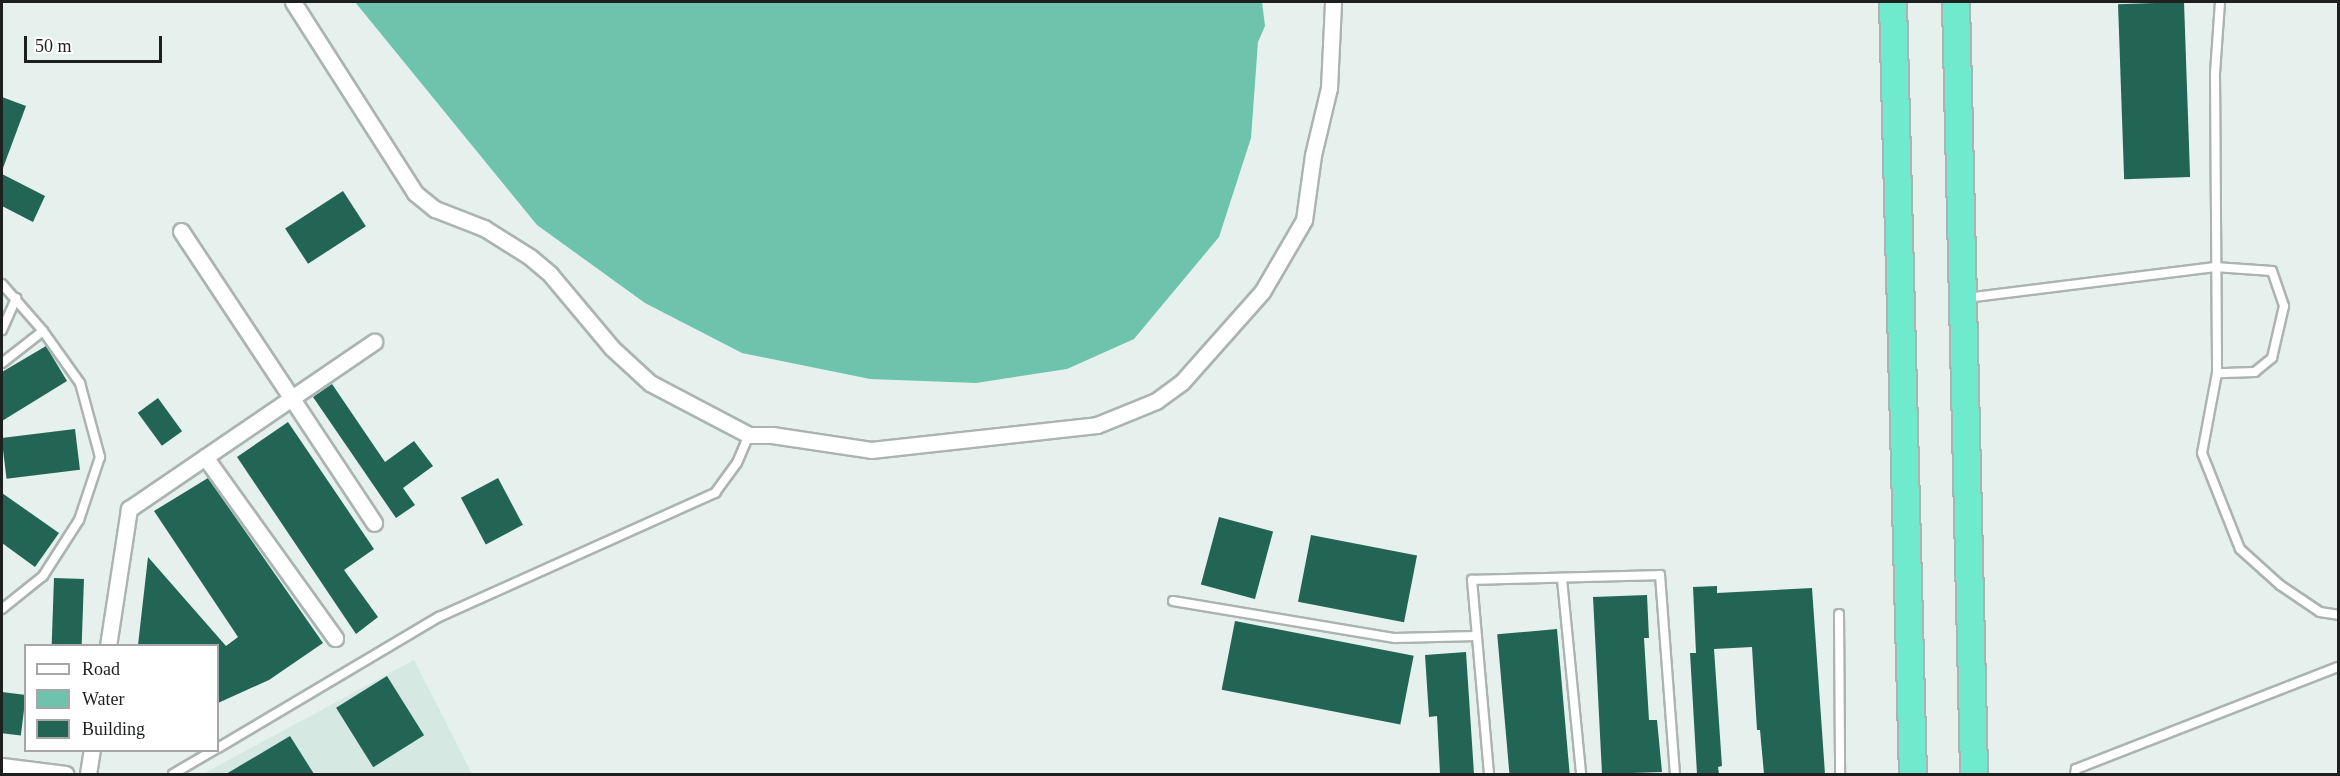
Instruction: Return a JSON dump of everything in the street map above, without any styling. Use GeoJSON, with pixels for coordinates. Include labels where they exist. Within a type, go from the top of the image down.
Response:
{"type":"FeatureCollection","features":[{"type":"Feature","properties":{"kind":"highway"},"geometry":{"type":"LineString","coordinates":[[1893,2],[1913,774]]}},
{"type":"Feature","properties":{"kind":"highway"},"geometry":{"type":"LineString","coordinates":[[1956,2],[1974,774]]}},
{"type":"Feature","properties":{"kind":"street"},"geometry":{"type":"LineString","coordinates":[[293,2],[415,193],[435,209],[484,228],[530,257],[550,274],[612,348],[650,383],[749,435],[772,435],[871,450],[1097,425],[1156,401],[1182,382],[1262,292],[1304,220],[1313,155],[1329,88],[1333,2]]}},
{"type":"Feature","properties":{"kind":"street"},"geometry":{"type":"LineString","coordinates":[[181,231],[374,523]]}},
{"type":"Feature","properties":{"kind":"street"},"geometry":{"type":"LineString","coordinates":[[108,644],[129,509],[374,342]]}},
{"type":"Feature","properties":{"kind":"street"},"geometry":{"type":"LineString","coordinates":[[205,457],[335,638]]}},
{"type":"Feature","properties":{"kind":"street"},"geometry":{"type":"LineString","coordinates":[[88,774],[92,752]]}},
{"type":"Feature","properties":{"kind":"street"},"geometry":{"type":"LineString","coordinates":[[2,766],[66,774]]}},
{"type":"Feature","properties":{"kind":"lane"},"geometry":{"type":"LineString","coordinates":[[2220,2],[2215,74],[2217,373],[2202,453],[2240,549],[2280,585],[2320,612],[2338,615]]}},
{"type":"Feature","properties":{"kind":"lane"},"geometry":{"type":"LineString","coordinates":[[1962,299],[2215,267],[2272,271],[2284,306],[2272,358],[2255,372],[2217,373]]}},
{"type":"Feature","properties":{"kind":"lane"},"geometry":{"type":"LineString","coordinates":[[2,284],[43,331],[80,383],[100,457],[79,520],[67,539],[43,576],[2,609]]}},
{"type":"Feature","properties":{"kind":"lane"},"geometry":{"type":"LineString","coordinates":[[2,330],[16,298]]}},
{"type":"Feature","properties":{"kind":"lane"},"geometry":{"type":"LineString","coordinates":[[2,363],[43,331]]}},
{"type":"Feature","properties":{"kind":"lane"},"geometry":{"type":"LineString","coordinates":[[219,747],[439,617],[715,493],[737,463],[749,435]]}},
{"type":"Feature","properties":{"kind":"lane"},"geometry":{"type":"LineString","coordinates":[[1488,774],[1472,580],[1660,575],[1675,774]]}},
{"type":"Feature","properties":{"kind":"lane"},"geometry":{"type":"LineString","coordinates":[[1562,579],[1581,774]]}},
{"type":"Feature","properties":{"kind":"lane"},"geometry":{"type":"LineString","coordinates":[[1173,601],[1395,638],[1477,636]]}},
{"type":"Feature","properties":{"kind":"lane"},"geometry":{"type":"LineString","coordinates":[[1839,614],[1840,774]]}},
{"type":"Feature","properties":{"kind":"lane"},"geometry":{"type":"LineString","coordinates":[[2075,774],[2076,769],[2338,667]]}},
{"type":"Feature","properties":{"kind":"lane"},"geometry":{"type":"LineString","coordinates":[[173,774],[211,752]]}},
{"type":"Feature","properties":{"kind":"shaded area"},"geometry":{"type":"Polygon","coordinates":[[[414,660],[472,774],[203,774],[414,660]]]}},
{"type":"Feature","properties":{"kind":"water"},"geometry":{"type":"Polygon","coordinates":[[[355,2],[1262,2],[1265,26],[1258,42],[1251,138],[1219,237],[1134,339],[1067,369],[976,383],[870,379],[742,353],[645,303],[537,225],[355,2]]]}},
{"type":"Feature","properties":{"kind":"building"},"geometry":{"type":"Polygon","coordinates":[[[2184,2],[2190,177],[2124,179],[2118,4],[2184,2]]]}},
{"type":"Feature","properties":{"kind":"building"},"geometry":{"type":"Polygon","coordinates":[[[2,97],[26,106],[3,168],[2,168],[2,97]]]}},
{"type":"Feature","properties":{"kind":"building"},"geometry":{"type":"Polygon","coordinates":[[[2,174],[45,196],[33,222],[2,206],[2,174]]]}},
{"type":"Feature","properties":{"kind":"building"},"geometry":{"type":"Polygon","coordinates":[[[343,191],[366,226],[308,264],[285,229],[343,191]]]}},
{"type":"Feature","properties":{"kind":"building"},"geometry":{"type":"Polygon","coordinates":[[[46,346],[67,381],[2,421],[2,372],[46,346]]]}},
{"type":"Feature","properties":{"kind":"building"},"geometry":{"type":"Polygon","coordinates":[[[332,384],[385,462],[414,441],[433,466],[403,488],[415,505],[396,518],[313,397],[332,384]]]}},
{"type":"Feature","properties":{"kind":"building"},"geometry":{"type":"Polygon","coordinates":[[[158,398],[182,431],[162,446],[138,413],[158,398]]]}},
{"type":"Feature","properties":{"kind":"building"},"geometry":{"type":"Polygon","coordinates":[[[288,422],[374,549],[344,570],[378,617],[356,634],[237,457],[288,422]]]}},
{"type":"Feature","properties":{"kind":"building"},"geometry":{"type":"Polygon","coordinates":[[[75,429],[80,470],[7,479],[2,438],[75,429]]]}},
{"type":"Feature","properties":{"kind":"building"},"geometry":{"type":"Polygon","coordinates":[[[208,478],[323,643],[269,680],[219,703],[219,644],[138,644],[148,557],[226,646],[238,637],[154,511],[208,478]]]}},
{"type":"Feature","properties":{"kind":"building"},"geometry":{"type":"Polygon","coordinates":[[[498,478],[523,525],[486,545],[461,498],[498,478]]]}},
{"type":"Feature","properties":{"kind":"building"},"geometry":{"type":"Polygon","coordinates":[[[2,493],[59,533],[35,567],[2,543],[2,493]]]}},
{"type":"Feature","properties":{"kind":"building"},"geometry":{"type":"Polygon","coordinates":[[[1219,517],[1273,531],[1255,599],[1201,585],[1219,517]]]}},
{"type":"Feature","properties":{"kind":"building"},"geometry":{"type":"Polygon","coordinates":[[[1311,535],[1417,556],[1404,622],[1298,602],[1311,535]]]}},
{"type":"Feature","properties":{"kind":"building"},"geometry":{"type":"Polygon","coordinates":[[[54,578],[84,579],[82,644],[52,644],[54,578]]]}},
{"type":"Feature","properties":{"kind":"building"},"geometry":{"type":"Polygon","coordinates":[[[1717,586],[1717,593],[1812,588],[1825,774],[1764,774],[1760,730],[1757,730],[1752,647],[1714,649],[1722,766],[1718,767],[1719,774],[1697,774],[1690,653],[1696,653],[1693,587],[1717,586]]]}},
{"type":"Feature","properties":{"kind":"building"},"geometry":{"type":"Polygon","coordinates":[[[1647,595],[1649,638],[1644,638],[1649,720],[1657,720],[1662,772],[1602,774],[1593,597],[1647,595]]]}},
{"type":"Feature","properties":{"kind":"building"},"geometry":{"type":"Polygon","coordinates":[[[1235,621],[1414,656],[1400,724],[1222,690],[1235,621]]]}},
{"type":"Feature","properties":{"kind":"building"},"geometry":{"type":"Polygon","coordinates":[[[1557,629],[1570,774],[1509,774],[1497,634],[1557,629]]]}},
{"type":"Feature","properties":{"kind":"building"},"geometry":{"type":"Polygon","coordinates":[[[1466,652],[1474,774],[1440,774],[1437,716],[1429,717],[1425,655],[1466,652]]]}},
{"type":"Feature","properties":{"kind":"building"},"geometry":{"type":"Polygon","coordinates":[[[387,676],[424,735],[373,767],[336,708],[387,676]]]}},
{"type":"Feature","properties":{"kind":"building"},"geometry":{"type":"Polygon","coordinates":[[[2,692],[24,695],[21,736],[2,733],[2,692]]]}},
{"type":"Feature","properties":{"kind":"building"},"geometry":{"type":"Polygon","coordinates":[[[290,736],[314,774],[226,774],[290,736]]]}}]}
